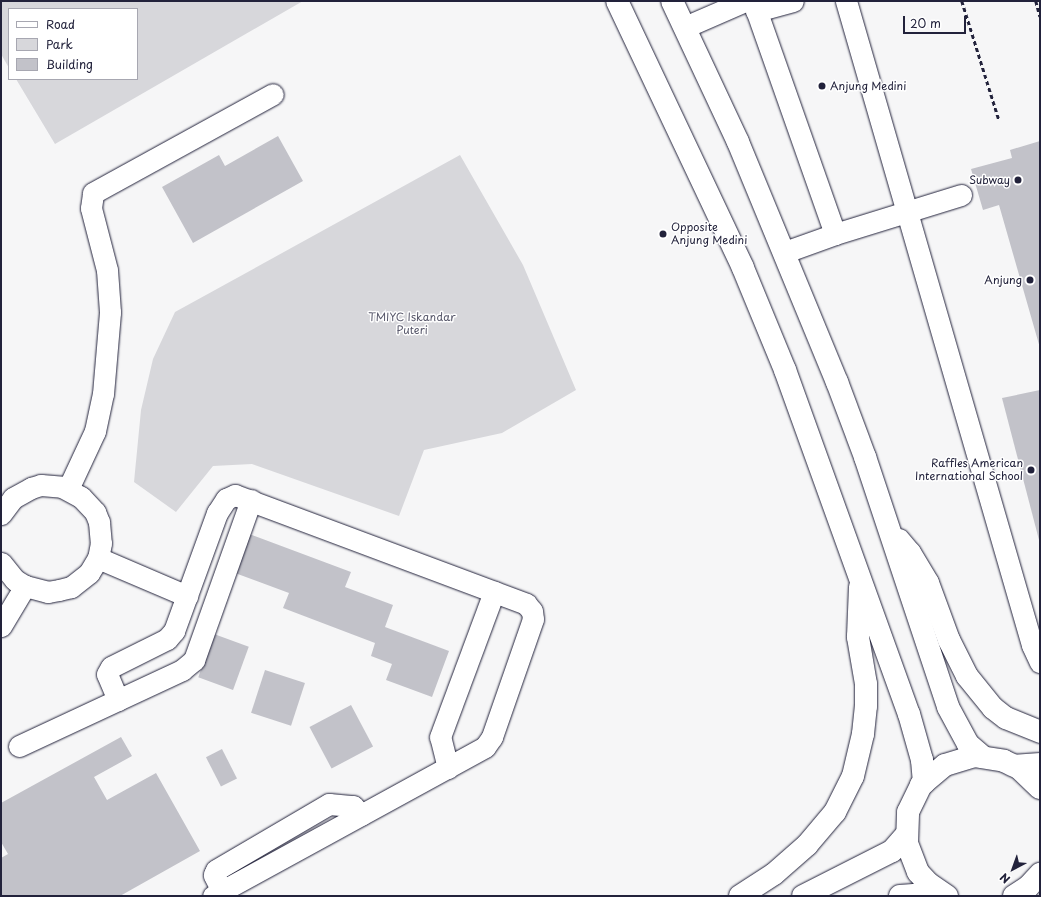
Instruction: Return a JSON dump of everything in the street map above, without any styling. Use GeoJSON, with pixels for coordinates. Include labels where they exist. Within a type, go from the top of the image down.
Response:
{"type":"FeatureCollection","features":[{"type":"Feature","properties":{"kind":"main road"},"geometry":{"type":"LineString","coordinates":[[617,1],[743,268],[785,370],[861,578],[918,744],[922,760],[924,782]]}},
{"type":"Feature","properties":{"kind":"main road"},"geometry":{"type":"LineString","coordinates":[[672,1],[785,252],[840,389],[889,529],[948,707],[968,744],[983,757]]}},
{"type":"Feature","properties":{"kind":"main road"},"geometry":{"type":"LineString","coordinates":[[889,529],[910,553],[928,583],[949,640],[967,676],[993,708],[1006,718],[1040,732]]}},
{"type":"Feature","properties":{"kind":"main road"},"geometry":{"type":"LineString","coordinates":[[740,896],[774,874],[807,845],[835,812],[853,776],[863,734],[866,706],[866,684],[858,637],[861,578]]}},
{"type":"Feature","properties":{"kind":"main road"},"geometry":{"type":"LineString","coordinates":[[944,895],[918,872],[911,858],[906,835],[908,812],[913,798],[924,782],[945,765],[959,759],[983,757],[1012,764],[1031,777],[1040,788]]}},
{"type":"Feature","properties":{"kind":"main road"},"geometry":{"type":"LineString","coordinates":[[803,896],[892,851],[906,835]]}},
{"type":"Feature","properties":{"kind":"main road"},"geometry":{"type":"LineString","coordinates":[[1014,896],[1040,882]]}},
{"type":"Feature","properties":{"kind":"main road"},"geometry":{"type":"LineString","coordinates":[[900,896],[944,895]]}},
{"type":"Feature","properties":{"kind":"street"},"geometry":{"type":"LineString","coordinates":[[685,27],[751,4],[793,1]]}},
{"type":"Feature","properties":{"kind":"street"},"geometry":{"type":"LineString","coordinates":[[846,1],[1036,654]]}},
{"type":"Feature","properties":{"kind":"street"},"geometry":{"type":"LineString","coordinates":[[751,4],[834,234]]}},
{"type":"Feature","properties":{"kind":"street"},"geometry":{"type":"LineString","coordinates":[[68,489],[95,430],[103,394],[110,312],[107,270],[91,208],[93,193],[273,94]]}},
{"type":"Feature","properties":{"kind":"street"},"geometry":{"type":"LineString","coordinates":[[785,252],[834,234],[961,195]]}},
{"type":"Feature","properties":{"kind":"street"},"geometry":{"type":"LineString","coordinates":[[1,514],[13,498],[31,488],[52,486],[68,489],[89,504],[99,522],[102,543],[98,558],[89,573],[71,587],[48,592],[25,586],[15,580],[1,562]]}},
{"type":"Feature","properties":{"kind":"street"},"geometry":{"type":"LineString","coordinates":[[118,700],[107,674],[111,667],[167,639],[174,631],[219,507],[226,499],[235,495],[494,592],[530,607],[533,619],[492,737],[481,749],[218,893]]}},
{"type":"Feature","properties":{"kind":"street"},"geometry":{"type":"LineString","coordinates":[[20,746],[182,670],[194,660],[251,500]]}},
{"type":"Feature","properties":{"kind":"street"},"geometry":{"type":"LineString","coordinates":[[98,558],[187,596]]}},
{"type":"Feature","properties":{"kind":"street"},"geometry":{"type":"LineString","coordinates":[[1,626],[25,586]]}},
{"type":"Feature","properties":{"kind":"street"},"geometry":{"type":"LineString","coordinates":[[448,768],[440,737],[494,592]]}},
{"type":"Feature","properties":{"kind":"street"},"geometry":{"type":"LineString","coordinates":[[1012,764],[1040,763]]}},
{"type":"Feature","properties":{"kind":"path"},"geometry":{"type":"LineString","coordinates":[[962,1],[999,120]]}},
{"type":"Feature","properties":{"kind":"path"},"geometry":{"type":"LineString","coordinates":[[1036,1],[1040,16]]}},
{"type":"Feature","properties":{"kind":"green space"},"geometry":{"type":"Polygon","coordinates":[[[1,1],[303,1],[55,144],[17,80],[138,80],[138,8],[8,8],[8,66],[1,54],[1,1]]]}},
{"type":"Feature","properties":{"kind":"green space","name":"TMIYC Iskandar Puteri"},"geometry":{"type":"Polygon","coordinates":[[[460,155],[523,265],[576,390],[502,433],[424,450],[399,516],[252,464],[213,466],[176,512],[134,482],[141,410],[153,359],[175,312],[460,155]]]}},
{"type":"Feature","properties":{"kind":"building"},"geometry":{"type":"Polygon","coordinates":[[[278,136],[303,181],[193,243],[162,187],[219,155],[225,166],[278,136]]]}},
{"type":"Feature","properties":{"kind":"building","name":"Anjung"},"geometry":{"type":"Polygon","coordinates":[[[1040,141],[1040,348],[999,205],[983,210],[971,169],[1012,158],[1010,150],[1040,141]]]}},
{"type":"Feature","properties":{"kind":"building","name":"Raffles American International School"},"geometry":{"type":"Polygon","coordinates":[[[1040,390],[1040,540],[1039,540],[1002,398],[1040,390]]]}},
{"type":"Feature","properties":{"kind":"building"},"geometry":{"type":"Polygon","coordinates":[[[249,534],[351,572],[345,587],[393,605],[385,627],[449,651],[432,697],[386,680],[392,664],[371,656],[375,643],[283,608],[289,593],[235,573],[249,534]]]}},
{"type":"Feature","properties":{"kind":"building"},"geometry":{"type":"Polygon","coordinates":[[[214,634],[249,647],[233,690],[198,677],[214,634]]]}},
{"type":"Feature","properties":{"kind":"building"},"geometry":{"type":"Polygon","coordinates":[[[265,670],[305,683],[291,726],[251,713],[265,670]]]}},
{"type":"Feature","properties":{"kind":"building"},"geometry":{"type":"Polygon","coordinates":[[[351,705],[373,746],[332,769],[310,727],[351,705]]]}},
{"type":"Feature","properties":{"kind":"building"},"geometry":{"type":"Polygon","coordinates":[[[121,737],[132,756],[94,777],[107,800],[156,773],[200,851],[120,896],[1,896],[1,858],[8,854],[1,842],[1,803],[121,737]]]}},
{"type":"Feature","properties":{"kind":"building"},"geometry":{"type":"Polygon","coordinates":[[[222,749],[237,778],[221,787],[206,757],[222,749]]]}},
{"type":"Feature","properties":{"kind":"place","name":"Anjung Medini"},"geometry":{"type":"Point","coordinates":[822,86]}},
{"type":"Feature","properties":{"kind":"place","name":"Subway"},"geometry":{"type":"Point","coordinates":[1018,180]}},
{"type":"Feature","properties":{"kind":"place","name":"Opposite Anjung Medini"},"geometry":{"type":"Point","coordinates":[663,234]}},
{"type":"Feature","properties":{"kind":"place","name":"Anjung"},"geometry":{"type":"Point","coordinates":[1030,280]}},
{"type":"Feature","properties":{"kind":"place","name":"Raffles American International School"},"geometry":{"type":"Point","coordinates":[1031,470]}}]}
